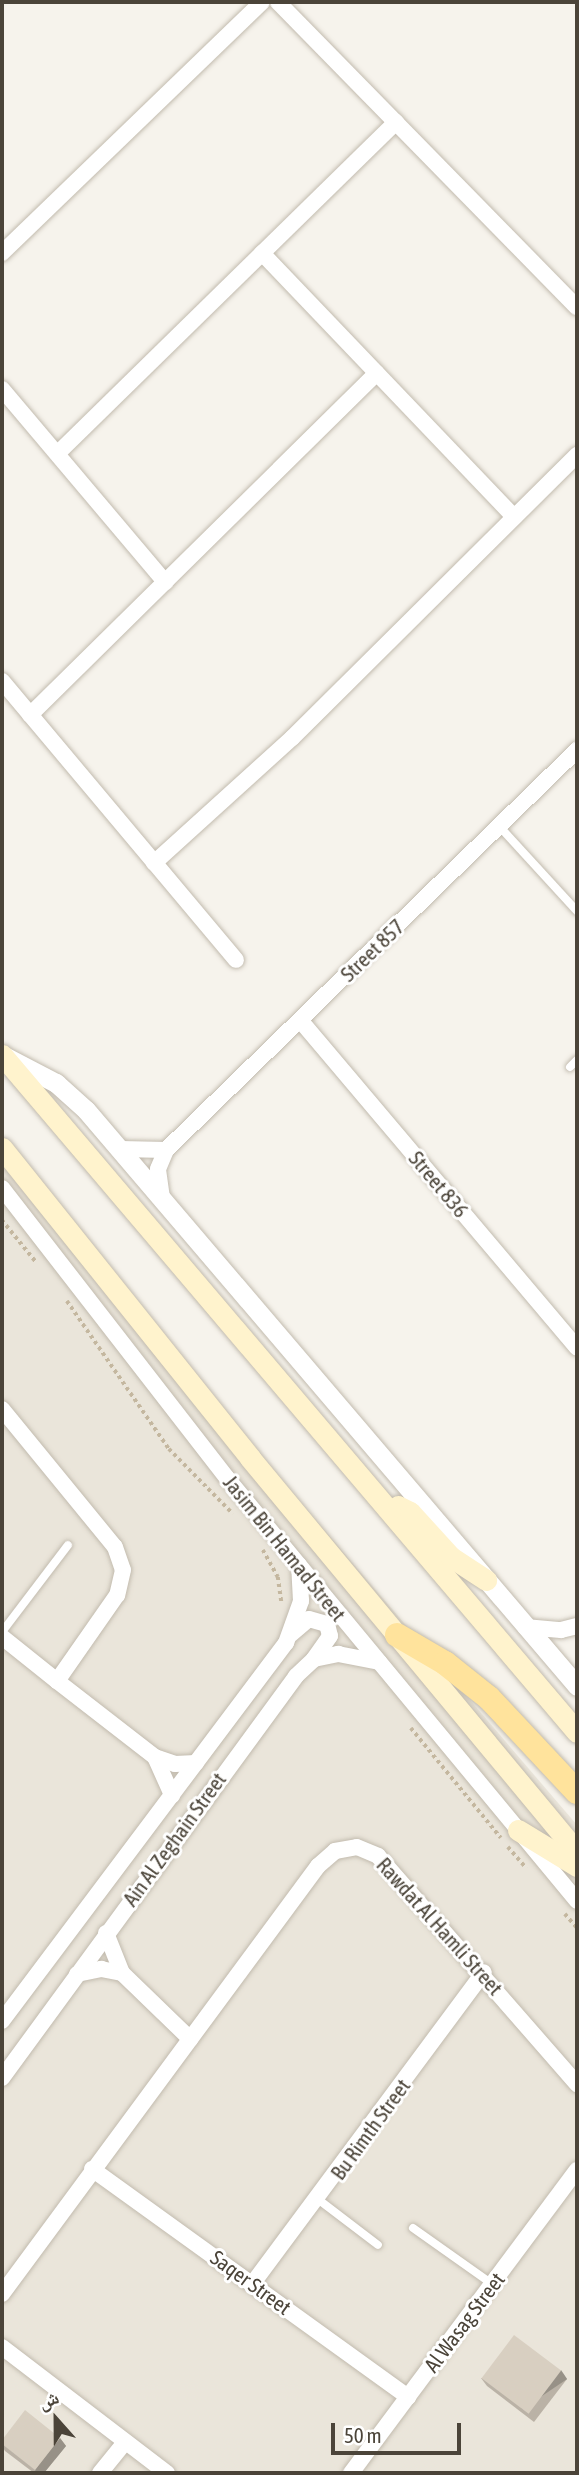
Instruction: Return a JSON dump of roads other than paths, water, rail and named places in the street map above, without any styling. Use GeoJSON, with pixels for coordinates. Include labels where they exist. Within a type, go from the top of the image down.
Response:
{"type":"FeatureCollection","features":[{"type":"Feature","properties":{"kind":"main road"},"geometry":{"type":"LineString","coordinates":[[2,1055],[577,1732]]}},
{"type":"Feature","properties":{"kind":"main road","name":"Jasim Bin Hamad Street"},"geometry":{"type":"LineString","coordinates":[[2,1148],[577,1852]]}},
{"type":"Feature","properties":{"kind":"main road"},"geometry":{"type":"LineString","coordinates":[[377,1495],[410,1512],[451,1557],[486,1580]]}},
{"type":"Feature","properties":{"kind":"main road"},"geometry":{"type":"LineString","coordinates":[[397,1634],[445,1663],[489,1698],[577,1792]]}},
{"type":"Feature","properties":{"kind":"main road"},"geometry":{"type":"LineString","coordinates":[[518,1830],[577,1866]]}},
{"type":"Feature","properties":{"kind":"street"},"geometry":{"type":"LineString","coordinates":[[2,253],[262,2]]}},
{"type":"Feature","properties":{"kind":"street"},"geometry":{"type":"LineString","coordinates":[[278,2],[577,307]]}},
{"type":"Feature","properties":{"kind":"street"},"geometry":{"type":"LineString","coordinates":[[58,453],[396,122]]}},
{"type":"Feature","properties":{"kind":"street"},"geometry":{"type":"LineString","coordinates":[[262,253],[514,517]]}},
{"type":"Feature","properties":{"kind":"street"},"geometry":{"type":"LineString","coordinates":[[30,715],[377,373]]}},
{"type":"Feature","properties":{"kind":"street"},"geometry":{"type":"LineString","coordinates":[[2,389],[165,582]]}},
{"type":"Feature","properties":{"kind":"street"},"geometry":{"type":"LineString","coordinates":[[154,863],[292,738],[577,455]]}},
{"type":"Feature","properties":{"kind":"street"},"geometry":{"type":"LineString","coordinates":[[2,681],[236,960]]}},
{"type":"Feature","properties":{"kind":"street","name":"Street 857"},"geometry":{"type":"LineString","coordinates":[[166,1150],[577,750]]}},
{"type":"Feature","properties":{"kind":"street","name":"Street 836"},"geometry":{"type":"LineString","coordinates":[[300,1020],[577,1348]]}},
{"type":"Feature","properties":{"kind":"street"},"geometry":{"type":"LineString","coordinates":[[2,1055],[38,1072],[72,1096],[121,1149],[577,1686]]}},
{"type":"Feature","properties":{"kind":"street"},"geometry":{"type":"LineString","coordinates":[[121,1149],[166,1150],[158,1169],[163,1199]]}},
{"type":"Feature","properties":{"kind":"street","name":"Jasim Bin Hamad Street"},"geometry":{"type":"LineString","coordinates":[[2,1188],[299,1565],[577,1901]]}},
{"type":"Feature","properties":{"kind":"street"},"geometry":{"type":"LineString","coordinates":[[2,1409],[121,1558],[123,1570],[117,1595],[57,1681]]}},
{"type":"Feature","properties":{"kind":"street","name":"Ain Al Zeghain Street"},"geometry":{"type":"LineString","coordinates":[[290,1636],[301,1601],[299,1565]]}},
{"type":"Feature","properties":{"kind":"street","name":"Ain Al Zeghain Street"},"geometry":{"type":"LineString","coordinates":[[2,2021],[290,1636],[309,1619],[327,1624],[330,1636],[314,1659],[242,1746],[2,2078]]}},
{"type":"Feature","properties":{"kind":"street"},"geometry":{"type":"LineString","coordinates":[[525,1627],[561,1630],[577,1626]]}},
{"type":"Feature","properties":{"kind":"street"},"geometry":{"type":"LineString","coordinates":[[2,1634],[155,1758],[175,1764],[196,1763]]}},
{"type":"Feature","properties":{"kind":"street"},"geometry":{"type":"LineString","coordinates":[[314,1659],[352,1654],[379,1662]]}},
{"type":"Feature","properties":{"kind":"street"},"geometry":{"type":"LineString","coordinates":[[577,1665],[577,1672]]}},
{"type":"Feature","properties":{"kind":"street"},"geometry":{"type":"LineString","coordinates":[[155,1758],[172,1795]]}},
{"type":"Feature","properties":{"kind":"street","name":"Rawdat Al Hamli Street"},"geometry":{"type":"LineString","coordinates":[[2,2294],[318,1866],[346,1847],[378,1856],[484,1972],[577,2084]]}},
{"type":"Feature","properties":{"kind":"street"},"geometry":{"type":"LineString","coordinates":[[106,1933],[122,1973],[190,2039]]}},
{"type":"Feature","properties":{"kind":"street"},"geometry":{"type":"LineString","coordinates":[[77,1974],[101,1969],[122,1973]]}},
{"type":"Feature","properties":{"kind":"street","name":"Bu Rimth Street"},"geometry":{"type":"LineString","coordinates":[[253,2283],[319,2200],[484,1972]]}},
{"type":"Feature","properties":{"kind":"street","name":"Saqer Street"},"geometry":{"type":"LineString","coordinates":[[92,2169],[408,2397]]}},
{"type":"Feature","properties":{"kind":"street","name":"Al Wasag Street"},"geometry":{"type":"LineString","coordinates":[[351,2473],[577,2171]]}},
{"type":"Feature","properties":{"kind":"street"},"geometry":{"type":"LineString","coordinates":[[2,2347],[167,2473]]}},
{"type":"Feature","properties":{"kind":"street"},"geometry":{"type":"LineString","coordinates":[[100,2473],[125,2442]]}},
{"type":"Feature","properties":{"kind":"lane"},"geometry":{"type":"LineString","coordinates":[[499,826],[577,911]]}},
{"type":"Feature","properties":{"kind":"lane"},"geometry":{"type":"LineString","coordinates":[[569,1067],[577,1060]]}},
{"type":"Feature","properties":{"kind":"lane"},"geometry":{"type":"LineString","coordinates":[[2,1634],[68,1545]]}},
{"type":"Feature","properties":{"kind":"lane"},"geometry":{"type":"LineString","coordinates":[[319,2200],[378,2245]]}},
{"type":"Feature","properties":{"kind":"lane"},"geometry":{"type":"LineString","coordinates":[[413,2228],[492,2284]]}}]}
